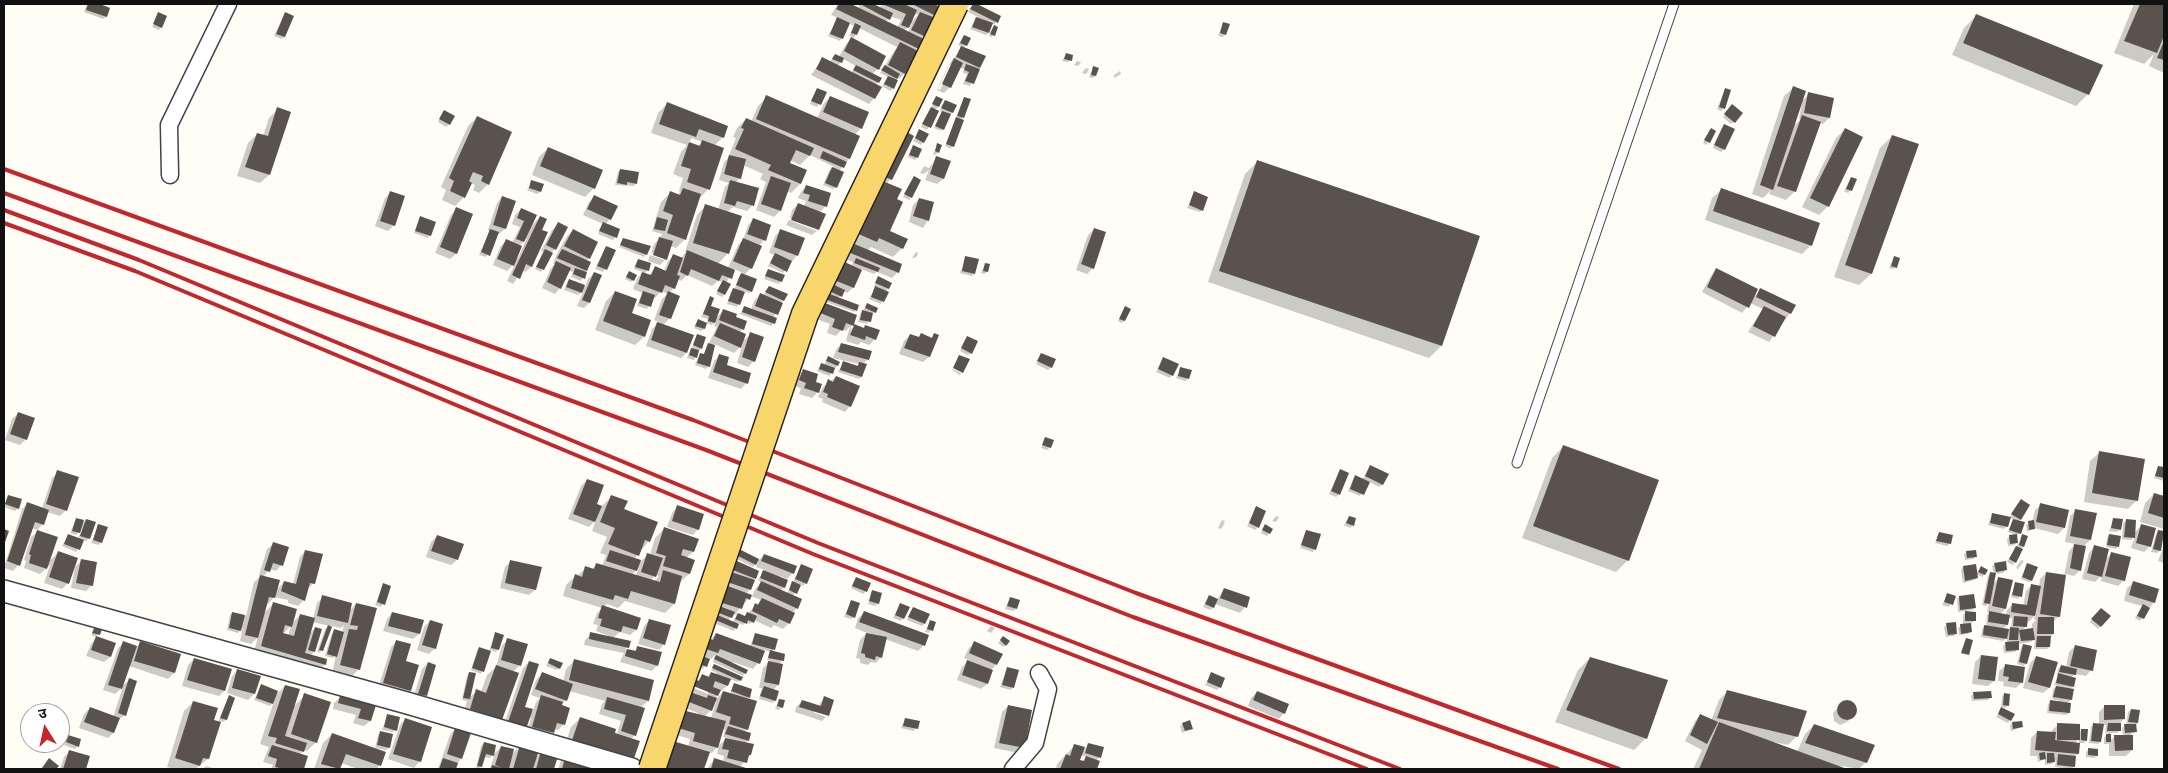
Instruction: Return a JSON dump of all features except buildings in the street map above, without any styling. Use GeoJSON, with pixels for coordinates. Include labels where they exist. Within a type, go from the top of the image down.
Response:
{"type":"FeatureCollection","features":[{"type":"Feature","properties":{"kind":"main road"},"geometry":{"type":"LineString","coordinates":[[652,769],[731,539],[805,314],[955,4]]}},
{"type":"Feature","properties":{"kind":"street"},"geometry":{"type":"LineString","coordinates":[[170,174],[169,125],[228,4]]}},
{"type":"Feature","properties":{"kind":"street"},"geometry":{"type":"LineString","coordinates":[[4,591],[407,703],[632,769]]}},
{"type":"Feature","properties":{"kind":"street"},"geometry":{"type":"LineString","coordinates":[[1013,769],[1035,743],[1048,689],[1039,673]]}},
{"type":"Feature","properties":{"kind":"lane"},"geometry":{"type":"LineString","coordinates":[[1517,463],[1674,4]]}},
{"type":"Feature","properties":{"kind":"railway"},"geometry":{"type":"LineString","coordinates":[[4,169],[693,420],[1136,593],[1619,769]]}},
{"type":"Feature","properties":{"kind":"railway"},"geometry":{"type":"LineString","coordinates":[[4,193],[706,450],[1133,617],[1558,769]]}},
{"type":"Feature","properties":{"kind":"railway"},"geometry":{"type":"LineString","coordinates":[[4,210],[139,260],[818,543],[1400,769]]}},
{"type":"Feature","properties":{"kind":"railway"},"geometry":{"type":"LineString","coordinates":[[4,223],[135,271],[813,554],[1367,769]]}}]}
